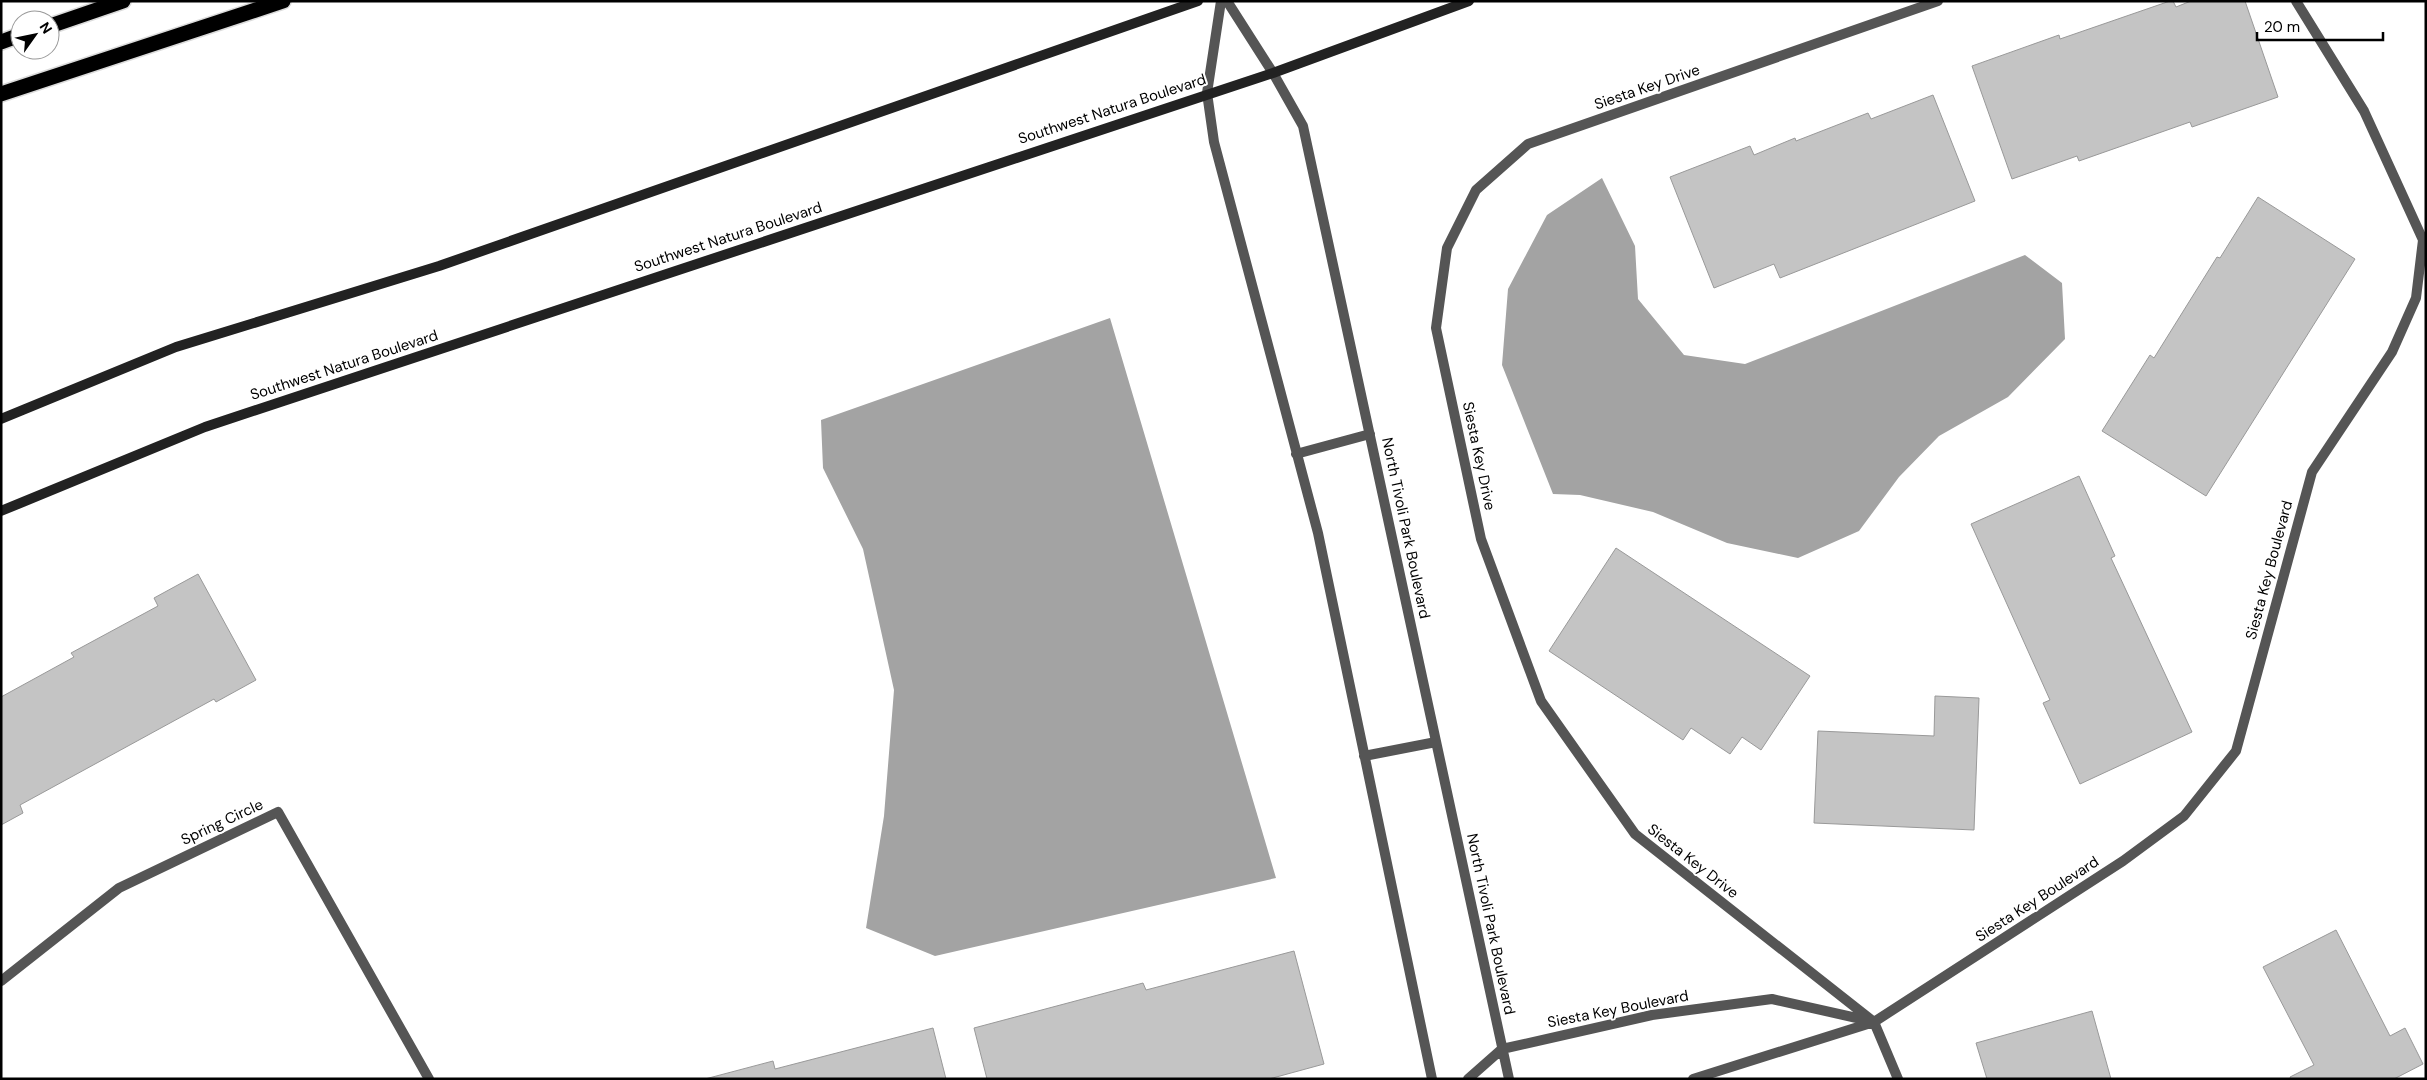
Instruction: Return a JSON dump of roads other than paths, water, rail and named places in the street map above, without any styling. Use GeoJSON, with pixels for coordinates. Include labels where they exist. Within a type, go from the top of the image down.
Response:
{"type":"FeatureCollection","features":[{"type":"Feature","properties":{"kind":"highway"},"geometry":{"type":"LineString","coordinates":[[60,23],[123,1]]}},
{"type":"Feature","properties":{"kind":"highway"},"geometry":{"type":"LineString","coordinates":[[1,94],[283,1]]}},
{"type":"Feature","properties":{"kind":"street"},"geometry":{"type":"LineString","coordinates":[[1,419],[176,347],[439,266],[1198,1]]}},
{"type":"Feature","properties":{"kind":"street"},"geometry":{"type":"LineString","coordinates":[[1221,1],[1207,93],[1214,142],[1318,533],[1432,1079]]}},
{"type":"Feature","properties":{"kind":"street","name":"North Tivoli Park Boulevard"},"geometry":{"type":"LineString","coordinates":[[1227,1],[1273,72],[1305,132],[1509,1079]]}},
{"type":"Feature","properties":{"kind":"street","name":"Southwest Natura Boulevard"},"geometry":{"type":"LineString","coordinates":[[1,511],[205,427],[1273,72],[1468,1]]}},
{"type":"Feature","properties":{"kind":"street","name":"Siesta Key Drive"},"geometry":{"type":"LineString","coordinates":[[1898,1079],[1874,1022],[1635,834],[1542,702],[1482,538],[1436,328],[1447,248],[1476,190],[1528,144],[1938,1]]}},
{"type":"Feature","properties":{"kind":"street","name":"Siesta Key Boulevard"},"geometry":{"type":"LineString","coordinates":[[1693,1079],[1874,1022],[2123,861],[2184,816],[2236,751],[2312,472],[2392,352],[2416,298],[2423,240],[2364,111],[2296,1]]}},
{"type":"Feature","properties":{"kind":"street"},"geometry":{"type":"LineString","coordinates":[[1296,454],[1370,434]]}},
{"type":"Feature","properties":{"kind":"street"},"geometry":{"type":"LineString","coordinates":[[1364,756],[1436,742]]}},
{"type":"Feature","properties":{"kind":"street","name":"Spring Circle"},"geometry":{"type":"LineString","coordinates":[[1,981],[119,888],[278,812],[430,1079]]}},
{"type":"Feature","properties":{"kind":"street","name":"Siesta Key Boulevard"},"geometry":{"type":"LineString","coordinates":[[1468,1079],[1502,1049],[1652,1015],[1772,999],[1874,1022]]}}]}
